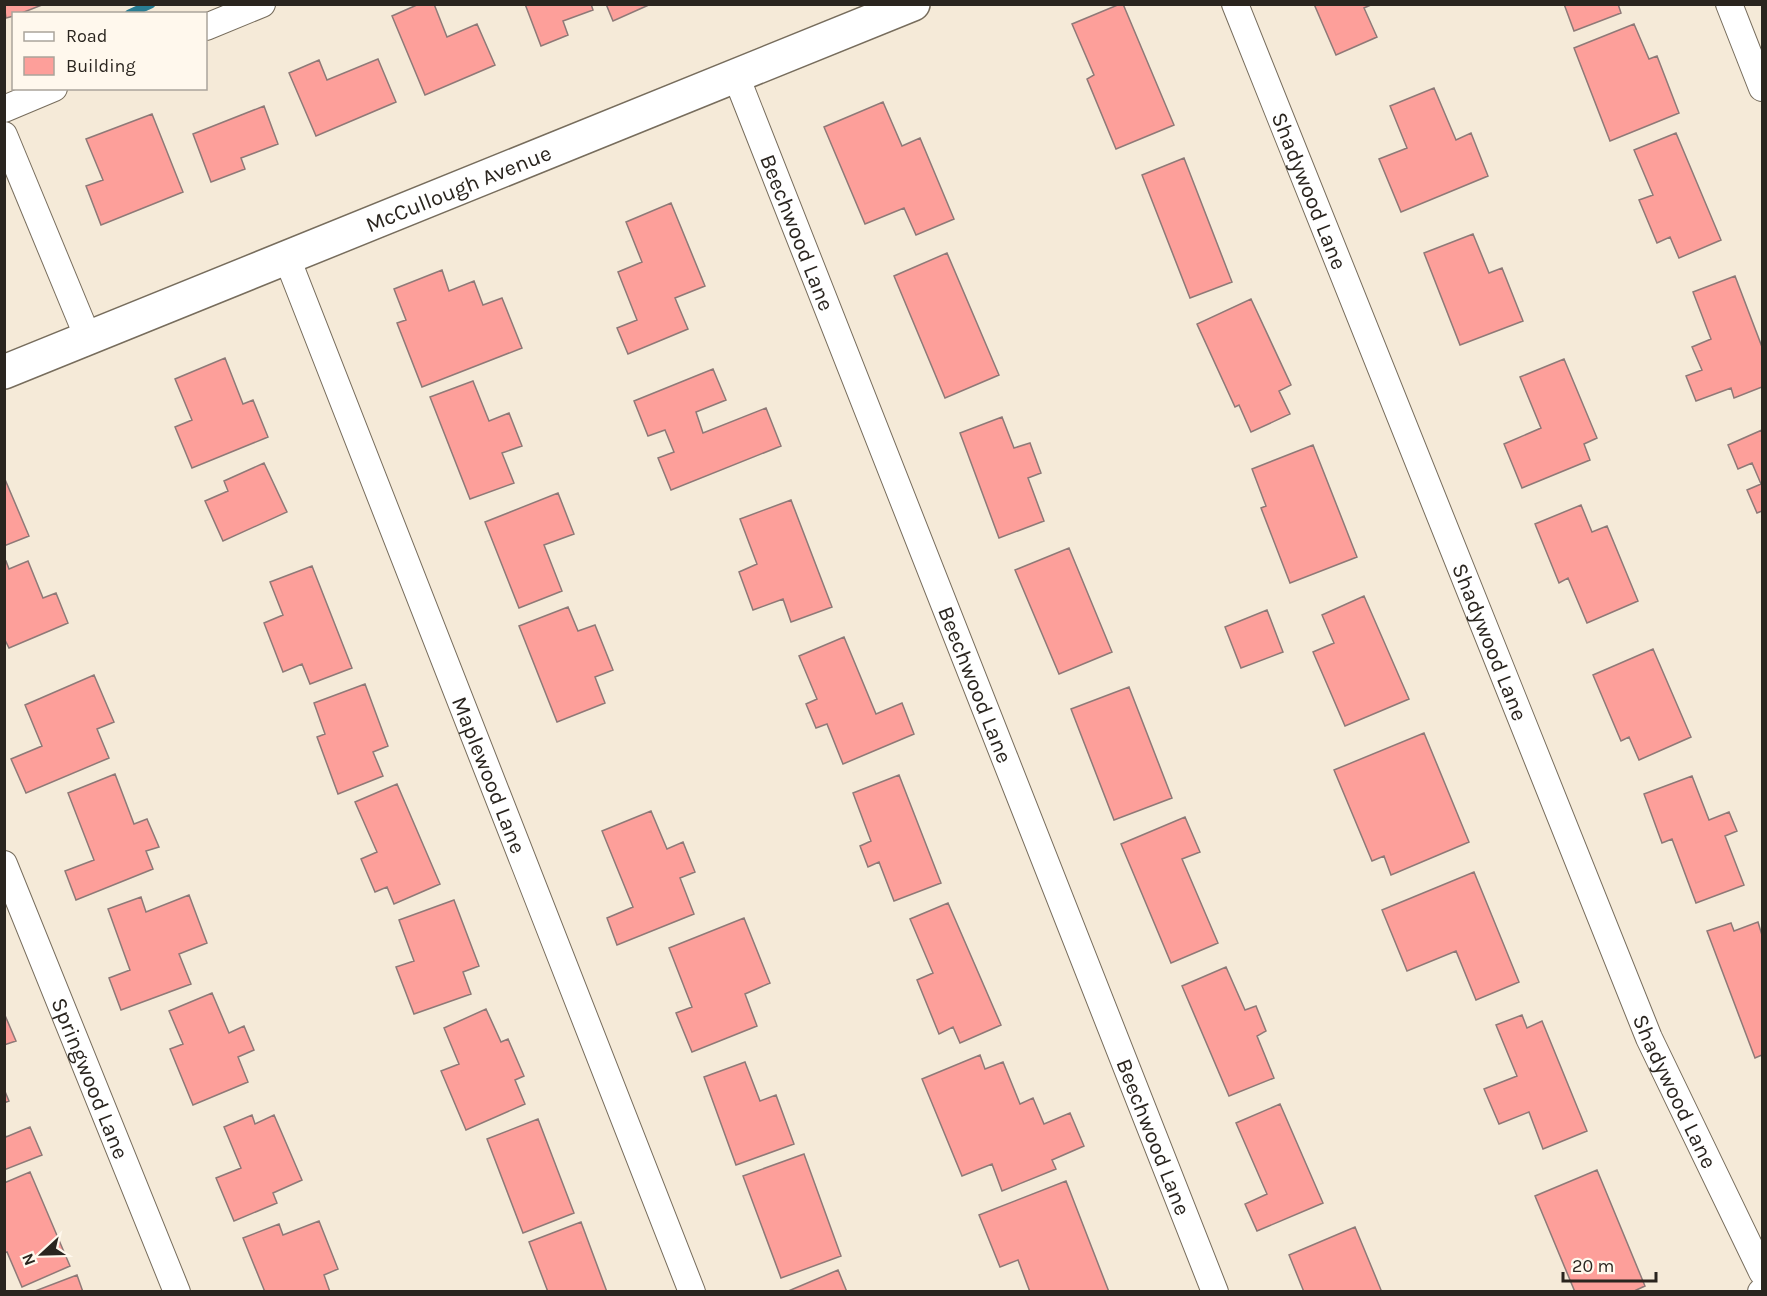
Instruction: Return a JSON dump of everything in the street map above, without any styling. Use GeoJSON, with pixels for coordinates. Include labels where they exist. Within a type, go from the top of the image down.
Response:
{"type":"FeatureCollection","features":[{"type":"Feature","properties":{"kind":"main road","name":"McCullough Avenue"},"geometry":{"type":"LineString","coordinates":[[4,372],[913,4]]}},
{"type":"Feature","properties":{"kind":"street"},"geometry":{"type":"LineString","coordinates":[[207,27],[262,4]]}},
{"type":"Feature","properties":{"kind":"street","name":"Shadywood Lane"},"geometry":{"type":"LineString","coordinates":[[1235,4],[1649,1038],[1762,1272]]}},
{"type":"Feature","properties":{"kind":"street"},"geometry":{"type":"LineString","coordinates":[[1729,4],[1762,88]]}},
{"type":"Feature","properties":{"kind":"street","name":"Beechwood Lane"},"geometry":{"type":"LineString","coordinates":[[736,76],[1215,1292]]}},
{"type":"Feature","properties":{"kind":"street"},"geometry":{"type":"LineString","coordinates":[[4,109],[49,90]]}},
{"type":"Feature","properties":{"kind":"street"},"geometry":{"type":"LineString","coordinates":[[4,135],[88,338]]}},
{"type":"Feature","properties":{"kind":"street","name":"Maplewood Lane"},"geometry":{"type":"LineString","coordinates":[[287,258],[692,1292]]}},
{"type":"Feature","properties":{"kind":"street","name":"Springwood Lane"},"geometry":{"type":"LineString","coordinates":[[4,864],[177,1292]]}},
{"type":"Feature","properties":{"kind":"building"},"geometry":{"type":"Polygon","coordinates":[[[4,4],[42,4],[24,12],[12,12],[12,16],[6,18],[4,4]]]}},
{"type":"Feature","properties":{"kind":"building"},"geometry":{"type":"Polygon","coordinates":[[[419,4],[434,4],[447,37],[477,24],[495,65],[425,95],[392,16],[419,4]]]}},
{"type":"Feature","properties":{"kind":"building"},"geometry":{"type":"Polygon","coordinates":[[[525,4],[591,4],[593,10],[563,21],[568,35],[541,46],[525,4]]]}},
{"type":"Feature","properties":{"kind":"building"},"geometry":{"type":"Polygon","coordinates":[[[606,4],[651,4],[613,21],[606,4]]]}},
{"type":"Feature","properties":{"kind":"building"},"geometry":{"type":"Polygon","coordinates":[[[1123,4],[1174,125],[1116,149],[1087,79],[1094,75],[1072,24],[1123,4]]]}},
{"type":"Feature","properties":{"kind":"building"},"geometry":{"type":"Polygon","coordinates":[[[1314,4],[1373,4],[1364,8],[1377,37],[1336,55],[1314,4]]]}},
{"type":"Feature","properties":{"kind":"building"},"geometry":{"type":"Polygon","coordinates":[[[1564,4],[1618,4],[1621,13],[1574,31],[1564,4]]]}},
{"type":"Feature","properties":{"kind":"building"},"geometry":{"type":"Polygon","coordinates":[[[1634,24],[1649,59],[1657,56],[1679,113],[1610,141],[1574,48],[1634,24]]]}},
{"type":"Feature","properties":{"kind":"building"},"geometry":{"type":"Polygon","coordinates":[[[378,59],[396,102],[316,136],[289,73],[319,60],[327,80],[378,59]]]}},
{"type":"Feature","properties":{"kind":"building"},"geometry":{"type":"Polygon","coordinates":[[[1434,88],[1456,140],[1471,133],[1488,176],[1401,212],[1379,159],[1407,148],[1390,106],[1434,88]]]}},
{"type":"Feature","properties":{"kind":"building"},"geometry":{"type":"Polygon","coordinates":[[[883,102],[902,146],[920,138],[954,219],[916,235],[904,208],[865,224],[824,127],[883,102]]]}},
{"type":"Feature","properties":{"kind":"building"},"geometry":{"type":"Polygon","coordinates":[[[264,106],[278,144],[241,158],[245,169],[211,182],[193,134],[264,106]]]}},
{"type":"Feature","properties":{"kind":"building"},"geometry":{"type":"Polygon","coordinates":[[[152,114],[183,192],[101,225],[86,186],[103,180],[86,139],[152,114]]]}},
{"type":"Feature","properties":{"kind":"building"},"geometry":{"type":"Polygon","coordinates":[[[1676,133],[1721,240],[1679,258],[1670,237],[1657,243],[1639,200],[1653,195],[1634,150],[1676,133]]]}},
{"type":"Feature","properties":{"kind":"building"},"geometry":{"type":"Polygon","coordinates":[[[1184,158],[1232,282],[1190,298],[1142,175],[1184,158]]]}},
{"type":"Feature","properties":{"kind":"building"},"geometry":{"type":"Polygon","coordinates":[[[671,203],[705,286],[675,298],[688,329],[628,354],[617,328],[637,320],[618,272],[642,262],[626,222],[671,203]]]}},
{"type":"Feature","properties":{"kind":"building"},"geometry":{"type":"Polygon","coordinates":[[[1473,234],[1489,273],[1502,268],[1523,321],[1460,345],[1424,253],[1473,234]]]}},
{"type":"Feature","properties":{"kind":"building"},"geometry":{"type":"Polygon","coordinates":[[[947,253],[999,375],[945,398],[894,276],[947,253]]]}},
{"type":"Feature","properties":{"kind":"building"},"geometry":{"type":"Polygon","coordinates":[[[442,270],[449,291],[474,281],[483,305],[502,298],[522,348],[422,387],[397,323],[406,320],[394,289],[442,270]]]}},
{"type":"Feature","properties":{"kind":"building"},"geometry":{"type":"Polygon","coordinates":[[[1735,276],[1762,347],[1762,387],[1734,398],[1731,388],[1696,401],[1686,376],[1702,370],[1692,347],[1711,339],[1693,292],[1735,276]]]}},
{"type":"Feature","properties":{"kind":"building"},"geometry":{"type":"Polygon","coordinates":[[[1251,299],[1291,385],[1279,391],[1290,414],[1251,432],[1239,405],[1235,407],[1197,324],[1251,299]]]}},
{"type":"Feature","properties":{"kind":"building"},"geometry":{"type":"Polygon","coordinates":[[[225,358],[243,404],[253,400],[268,437],[192,468],[175,427],[192,420],[175,379],[225,358]]]}},
{"type":"Feature","properties":{"kind":"building"},"geometry":{"type":"Polygon","coordinates":[[[1564,359],[1597,438],[1584,444],[1590,460],[1522,488],[1504,444],[1541,428],[1520,377],[1564,359]]]}},
{"type":"Feature","properties":{"kind":"building"},"geometry":{"type":"Polygon","coordinates":[[[713,369],[726,400],[696,412],[703,433],[766,408],[781,446],[671,490],[658,458],[674,452],[665,430],[648,436],[634,401],[713,369]]]}},
{"type":"Feature","properties":{"kind":"building"},"geometry":{"type":"Polygon","coordinates":[[[473,381],[489,421],[509,413],[522,446],[502,453],[514,483],[470,499],[430,397],[473,381]]]}},
{"type":"Feature","properties":{"kind":"building"},"geometry":{"type":"Polygon","coordinates":[[[1002,417],[1014,448],[1030,443],[1041,473],[1028,478],[1044,521],[999,538],[960,433],[1002,417]]]}},
{"type":"Feature","properties":{"kind":"building"},"geometry":{"type":"Polygon","coordinates":[[[1762,430],[1762,511],[1757,513],[1747,490],[1761,484],[1752,463],[1738,469],[1728,445],[1762,430]]]}},
{"type":"Feature","properties":{"kind":"building"},"geometry":{"type":"Polygon","coordinates":[[[1313,445],[1357,557],[1290,583],[1261,508],[1266,506],[1252,469],[1313,445]]]}},
{"type":"Feature","properties":{"kind":"building"},"geometry":{"type":"Polygon","coordinates":[[[264,463],[287,512],[223,541],[205,501],[228,491],[224,481],[264,463]]]}},
{"type":"Feature","properties":{"kind":"building"},"geometry":{"type":"Polygon","coordinates":[[[4,477],[29,536],[4,546],[4,477]]]}},
{"type":"Feature","properties":{"kind":"building"},"geometry":{"type":"Polygon","coordinates":[[[558,493],[574,534],[544,545],[562,591],[519,608],[485,522],[558,493]]]}},
{"type":"Feature","properties":{"kind":"building"},"geometry":{"type":"Polygon","coordinates":[[[791,500],[832,607],[791,622],[783,599],[753,610],[739,572],[757,564],[740,519],[791,500]]]}},
{"type":"Feature","properties":{"kind":"building"},"geometry":{"type":"Polygon","coordinates":[[[1581,505],[1592,532],[1607,526],[1638,601],[1587,623],[1568,578],[1559,583],[1535,524],[1581,505]]]}},
{"type":"Feature","properties":{"kind":"building"},"geometry":{"type":"Polygon","coordinates":[[[1069,548],[1112,652],[1059,674],[1015,570],[1069,548]]]}},
{"type":"Feature","properties":{"kind":"building"},"geometry":{"type":"Polygon","coordinates":[[[6,561],[9,569],[28,561],[43,598],[56,593],[68,623],[9,648],[4,638],[4,562],[6,561]]]}},
{"type":"Feature","properties":{"kind":"building"},"geometry":{"type":"Polygon","coordinates":[[[312,566],[352,668],[310,684],[302,664],[283,672],[264,623],[283,615],[270,582],[312,566]]]}},
{"type":"Feature","properties":{"kind":"building"},"geometry":{"type":"Polygon","coordinates":[[[1364,596],[1409,699],[1345,726],[1313,652],[1334,643],[1322,615],[1364,596]]]}},
{"type":"Feature","properties":{"kind":"building"},"geometry":{"type":"Polygon","coordinates":[[[568,607],[578,631],[595,625],[613,670],[595,677],[605,703],[557,722],[519,626],[568,607]]]}},
{"type":"Feature","properties":{"kind":"building"},"geometry":{"type":"Polygon","coordinates":[[[1267,610],[1283,652],[1241,668],[1225,627],[1267,610]]]}},
{"type":"Feature","properties":{"kind":"building"},"geometry":{"type":"Polygon","coordinates":[[[844,637],[876,714],[902,703],[914,734],[843,764],[827,724],[816,728],[806,704],[817,699],[799,656],[844,637]]]}},
{"type":"Feature","properties":{"kind":"building"},"geometry":{"type":"Polygon","coordinates":[[[1653,649],[1691,737],[1639,760],[1629,737],[1621,741],[1593,675],[1653,649]]]}},
{"type":"Feature","properties":{"kind":"building"},"geometry":{"type":"Polygon","coordinates":[[[94,675],[114,722],[97,729],[109,758],[26,793],[11,759],[42,746],[25,705],[94,675]]]}},
{"type":"Feature","properties":{"kind":"building"},"geometry":{"type":"Polygon","coordinates":[[[365,684],[388,746],[373,752],[383,776],[338,794],[317,737],[325,734],[314,703],[365,684]]]}},
{"type":"Feature","properties":{"kind":"building"},"geometry":{"type":"Polygon","coordinates":[[[1129,687],[1172,798],[1114,820],[1071,709],[1129,687]]]}},
{"type":"Feature","properties":{"kind":"building"},"geometry":{"type":"Polygon","coordinates":[[[1424,733],[1469,842],[1391,875],[1384,856],[1372,861],[1334,770],[1424,733]]]}},
{"type":"Feature","properties":{"kind":"building"},"geometry":{"type":"Polygon","coordinates":[[[115,774],[134,824],[147,819],[159,847],[146,851],[153,869],[76,900],[65,871],[94,860],[68,793],[115,774]]]}},
{"type":"Feature","properties":{"kind":"building"},"geometry":{"type":"Polygon","coordinates":[[[899,775],[941,883],[894,901],[879,862],[868,867],[860,846],[871,841],[853,793],[899,775]]]}},
{"type":"Feature","properties":{"kind":"building"},"geometry":{"type":"Polygon","coordinates":[[[1692,776],[1709,820],[1729,812],[1737,831],[1725,836],[1744,885],[1696,903],[1672,839],[1662,843],[1644,794],[1692,776]]]}},
{"type":"Feature","properties":{"kind":"building"},"geometry":{"type":"Polygon","coordinates":[[[397,784],[440,884],[394,904],[387,887],[375,892],[361,859],[377,852],[355,802],[397,784]]]}},
{"type":"Feature","properties":{"kind":"building"},"geometry":{"type":"Polygon","coordinates":[[[651,811],[667,849],[683,842],[695,872],[680,878],[694,914],[617,945],[607,918],[633,907],[602,831],[651,811]]]}},
{"type":"Feature","properties":{"kind":"building"},"geometry":{"type":"Polygon","coordinates":[[[1185,817],[1200,852],[1182,859],[1218,943],[1171,963],[1121,844],[1185,817]]]}},
{"type":"Feature","properties":{"kind":"building"},"geometry":{"type":"Polygon","coordinates":[[[1474,872],[1519,982],[1476,1000],[1456,951],[1407,971],[1382,910],[1474,872]]]}},
{"type":"Feature","properties":{"kind":"building"},"geometry":{"type":"Polygon","coordinates":[[[189,895],[207,943],[179,954],[191,984],[121,1010],[109,978],[130,970],[108,909],[141,897],[146,912],[189,895]]]}},
{"type":"Feature","properties":{"kind":"building"},"geometry":{"type":"Polygon","coordinates":[[[454,900],[479,966],[463,972],[471,994],[414,1014],[396,967],[414,961],[399,920],[454,900]]]}},
{"type":"Feature","properties":{"kind":"building"},"geometry":{"type":"Polygon","coordinates":[[[948,903],[1001,1025],[960,1043],[953,1027],[939,1034],[917,980],[933,973],[910,919],[948,903]]]}},
{"type":"Feature","properties":{"kind":"building"},"geometry":{"type":"Polygon","coordinates":[[[744,918],[770,983],[745,994],[757,1026],[692,1052],[676,1013],[692,1007],[669,948],[744,918]]]}},
{"type":"Feature","properties":{"kind":"building"},"geometry":{"type":"Polygon","coordinates":[[[1758,922],[1762,935],[1762,1055],[1755,1058],[1707,931],[1731,923],[1734,931],[1758,922]]]}},
{"type":"Feature","properties":{"kind":"building"},"geometry":{"type":"Polygon","coordinates":[[[1226,967],[1245,1010],[1256,1006],[1266,1031],[1257,1036],[1274,1078],[1229,1096],[1182,986],[1226,967]]]}},
{"type":"Feature","properties":{"kind":"building"},"geometry":{"type":"Polygon","coordinates":[[[212,993],[229,1033],[244,1026],[254,1050],[238,1057],[248,1082],[193,1105],[170,1049],[183,1044],[169,1011],[212,993]]]}},
{"type":"Feature","properties":{"kind":"building"},"geometry":{"type":"Polygon","coordinates":[[[486,1009],[501,1042],[508,1039],[524,1076],[515,1080],[525,1104],[466,1130],[441,1071],[459,1064],[444,1028],[486,1009]]]}},
{"type":"Feature","properties":{"kind":"building"},"geometry":{"type":"Polygon","coordinates":[[[4,1013],[16,1041],[4,1045],[4,1013]]]}},
{"type":"Feature","properties":{"kind":"building"},"geometry":{"type":"Polygon","coordinates":[[[1522,1015],[1527,1028],[1542,1021],[1587,1131],[1543,1149],[1529,1112],[1499,1124],[1484,1089],[1517,1076],[1496,1025],[1522,1015]]]}},
{"type":"Feature","properties":{"kind":"building"},"geometry":{"type":"Polygon","coordinates":[[[980,1055],[985,1069],[1003,1062],[1020,1104],[1033,1098],[1044,1124],[1070,1113],[1084,1146],[1052,1160],[1056,1169],[1002,1191],[992,1164],[962,1176],[922,1079],[980,1055]]]}},
{"type":"Feature","properties":{"kind":"building"},"geometry":{"type":"Polygon","coordinates":[[[745,1062],[760,1101],[776,1095],[794,1144],[736,1165],[704,1077],[745,1062]]]}},
{"type":"Feature","properties":{"kind":"building"},"geometry":{"type":"Polygon","coordinates":[[[4,1089],[9,1101],[4,1103],[4,1089]]]}},
{"type":"Feature","properties":{"kind":"building"},"geometry":{"type":"Polygon","coordinates":[[[1280,1104],[1323,1203],[1257,1231],[1245,1204],[1267,1194],[1236,1123],[1280,1104]]]}},
{"type":"Feature","properties":{"kind":"building"},"geometry":{"type":"Polygon","coordinates":[[[252,1115],[255,1124],[274,1115],[302,1180],[273,1193],[277,1203],[234,1221],[216,1178],[241,1168],[224,1127],[252,1115]]]}},
{"type":"Feature","properties":{"kind":"building"},"geometry":{"type":"Polygon","coordinates":[[[538,1119],[574,1213],[523,1233],[487,1139],[538,1119]]]}},
{"type":"Feature","properties":{"kind":"building"},"geometry":{"type":"Polygon","coordinates":[[[30,1127],[42,1155],[4,1170],[4,1132],[6,1137],[30,1127]]]}},
{"type":"Feature","properties":{"kind":"building"},"geometry":{"type":"Polygon","coordinates":[[[804,1154],[841,1256],[781,1278],[743,1176],[804,1154]]]}},
{"type":"Feature","properties":{"kind":"building"},"geometry":{"type":"Polygon","coordinates":[[[1597,1170],[1645,1286],[1632,1292],[1575,1292],[1535,1196],[1597,1170]]]}},
{"type":"Feature","properties":{"kind":"building"},"geometry":{"type":"Polygon","coordinates":[[[30,1172],[70,1266],[22,1287],[7,1252],[4,1253],[4,1183],[30,1172]]]}},
{"type":"Feature","properties":{"kind":"building"},"geometry":{"type":"Polygon","coordinates":[[[1066,1181],[1109,1292],[1030,1292],[1018,1260],[1000,1267],[979,1215],[1066,1181]]]}},
{"type":"Feature","properties":{"kind":"building"},"geometry":{"type":"Polygon","coordinates":[[[319,1221],[338,1269],[324,1275],[330,1292],[265,1292],[243,1238],[279,1224],[283,1235],[319,1221]]]}},
{"type":"Feature","properties":{"kind":"building"},"geometry":{"type":"Polygon","coordinates":[[[581,1222],[607,1292],[548,1292],[529,1242],[581,1222]]]}},
{"type":"Feature","properties":{"kind":"building"},"geometry":{"type":"Polygon","coordinates":[[[1355,1227],[1381,1290],[1376,1292],[1304,1292],[1289,1255],[1355,1227]]]}},
{"type":"Feature","properties":{"kind":"building"},"geometry":{"type":"Polygon","coordinates":[[[838,1270],[847,1292],[786,1292],[838,1270]]]}},
{"type":"Feature","properties":{"kind":"building"},"geometry":{"type":"Polygon","coordinates":[[[77,1275],[83,1292],[35,1292],[35,1291],[77,1275]]]}},
{"type":"Feature","properties":{"kind":"waterway"},"geometry":{"type":"LineString","coordinates":[[133,12],[151,4]]}}]}
